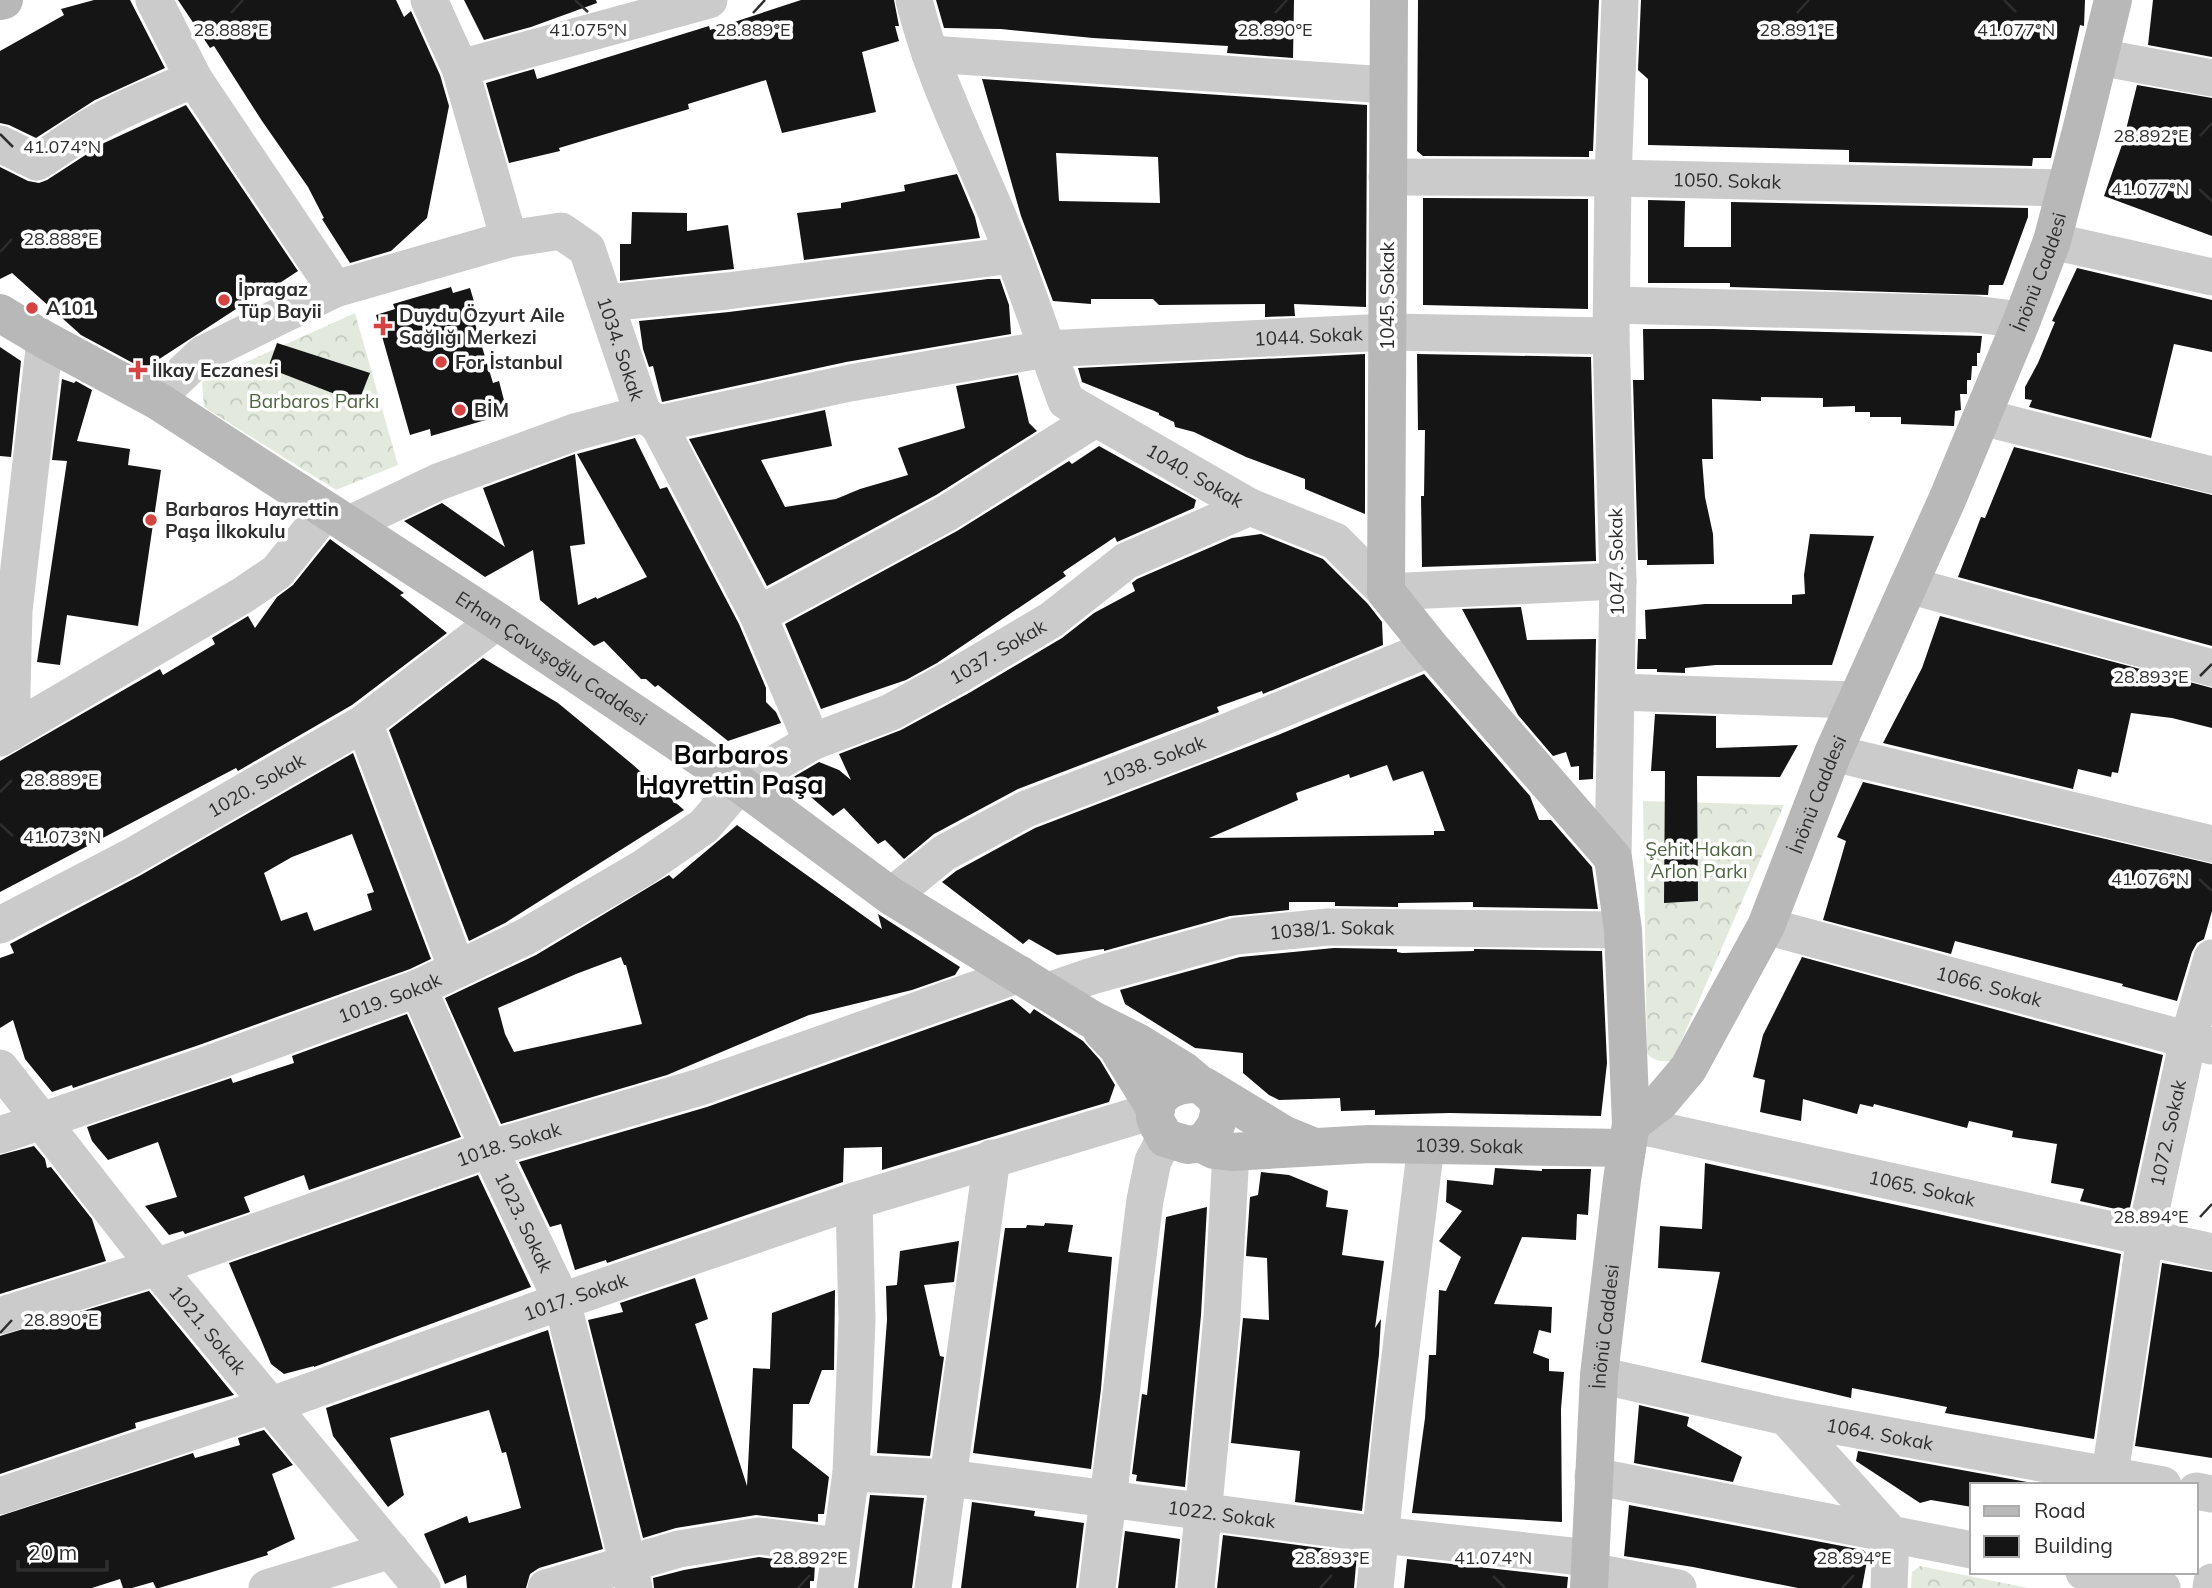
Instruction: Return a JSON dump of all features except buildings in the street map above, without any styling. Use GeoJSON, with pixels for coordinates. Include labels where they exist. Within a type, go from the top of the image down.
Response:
{"type":"FeatureCollection","features":[{"type":"Feature","properties":{"kind":"street"},"geometry":{"type":"LineString","coordinates":[[154,0],[194,79],[335,289]]}},
{"type":"Feature","properties":{"kind":"street"},"geometry":{"type":"LineString","coordinates":[[429,0],[460,68],[509,239]]}},
{"type":"Feature","properties":{"kind":"street"},"geometry":{"type":"LineString","coordinates":[[460,68],[709,0]]}},
{"type":"Feature","properties":{"kind":"street","name":"1040. Sokak"},"geometry":{"type":"LineString","coordinates":[[914,0],[930,54],[1013,255],[1066,401],[1250,507],[1335,541],[1386,592],[1431,648],[1613,858]]}},
{"type":"Feature","properties":{"kind":"street","name":"1045. Sokak"},"geometry":{"type":"LineString","coordinates":[[1386,592],[1389,0]]}},
{"type":"Feature","properties":{"kind":"street","name":"1047. Sokak"},"geometry":{"type":"LineString","coordinates":[[1620,0],[1613,178],[1612,320],[1618,581],[1613,858],[1623,930],[1629,1136]]}},
{"type":"Feature","properties":{"kind":"street","name":"İnönü Caddesi"},"geometry":{"type":"LineString","coordinates":[[1590,1572],[1599,1375],[1629,1136],[1688,1069],[1766,926],[1833,753],[1982,417],[2052,241],[2113,0]]}},
{"type":"Feature","properties":{"kind":"street"},"geometry":{"type":"LineString","coordinates":[[930,54],[1387,85]]}},
{"type":"Feature","properties":{"kind":"street"},"geometry":{"type":"LineString","coordinates":[[2099,57],[2212,78]]}},
{"type":"Feature","properties":{"kind":"street"},"geometry":{"type":"LineString","coordinates":[[0,144],[37,162],[62,148],[91,126],[194,79]]}},
{"type":"Feature","properties":{"kind":"street","name":"1050. Sokak"},"geometry":{"type":"LineString","coordinates":[[1387,177],[1613,178],[2066,188]]}},
{"type":"Feature","properties":{"kind":"street","name":"1034. Sokak"},"geometry":{"type":"LineString","coordinates":[[158,401],[173,382],[203,354],[335,289],[509,239],[561,231],[587,249],[650,419],[758,615],[811,742]]}},
{"type":"Feature","properties":{"kind":"street"},"geometry":{"type":"LineString","coordinates":[[2052,241],[2212,277]]}},
{"type":"Feature","properties":{"kind":"street"},"geometry":{"type":"LineString","coordinates":[[606,303],[727,291],[1013,255]]}},
{"type":"Feature","properties":{"kind":"street","name":"Erhan Çavuşoğlu Caddesi"},"geometry":{"type":"LineString","coordinates":[[0,313],[158,401],[497,621],[740,784],[891,896],[1091,1019]]}},
{"type":"Feature","properties":{"kind":"street","name":"1044. Sokak"},"geometry":{"type":"LineString","coordinates":[[337,518],[575,432],[1046,349],[1612,320],[1974,314],[2022,320]]}},
{"type":"Feature","properties":{"kind":"street"},"geometry":{"type":"LineString","coordinates":[[5,735],[7,611],[15,477],[45,340]]}},
{"type":"Feature","properties":{"kind":"street"},"geometry":{"type":"LineString","coordinates":[[1982,417],[2212,475]]}},
{"type":"Feature","properties":{"kind":"street"},"geometry":{"type":"LineString","coordinates":[[758,615],[947,513],[1095,419]]}},
{"type":"Feature","properties":{"kind":"street","name":"1037. Sokak"},"geometry":{"type":"LineString","coordinates":[[740,784],[811,742],[891,712],[958,675],[1051,620],[1126,561],[1250,507]]}},
{"type":"Feature","properties":{"kind":"street"},"geometry":{"type":"LineString","coordinates":[[5,735],[243,595],[277,572],[337,518]]}},
{"type":"Feature","properties":{"kind":"street"},"geometry":{"type":"LineString","coordinates":[[1386,592],[1618,581]]}},
{"type":"Feature","properties":{"kind":"street"},"geometry":{"type":"LineString","coordinates":[[1908,585],[2212,668]]}},
{"type":"Feature","properties":{"kind":"street","name":"1020. Sokak"},"geometry":{"type":"LineString","coordinates":[[0,925],[131,857],[364,723],[497,621]]}},
{"type":"Feature","properties":{"kind":"street","name":"1038. Sokak"},"geometry":{"type":"LineString","coordinates":[[891,896],[944,853],[1026,809],[1208,740],[1431,648]]}},
{"type":"Feature","properties":{"kind":"street"},"geometry":{"type":"LineString","coordinates":[[1617,692],[1856,700]]}},
{"type":"Feature","properties":{"kind":"street"},"geometry":{"type":"LineString","coordinates":[[364,723],[457,970]]}},
{"type":"Feature","properties":{"kind":"street"},"geometry":{"type":"LineString","coordinates":[[1833,753],[2212,844]]}},
{"type":"Feature","properties":{"kind":"street","name":"1019. Sokak"},"geometry":{"type":"LineString","coordinates":[[0,1135],[206,1065],[418,988],[457,970],[525,937],[643,868],[704,826],[740,784]]}},
{"type":"Feature","properties":{"kind":"street","name":"1066. Sokak"},"geometry":{"type":"LineString","coordinates":[[1766,926],[2200,1043]]}},
{"type":"Feature","properties":{"kind":"street","name":"1038/1. Sokak"},"geometry":{"type":"LineString","coordinates":[[1034,983],[1105,972],[1236,936],[1328,927],[1623,930]]}},
{"type":"Feature","properties":{"kind":"street","name":"1072. Sokak"},"geometry":{"type":"LineString","coordinates":[[2110,1474],[2145,1237],[2200,1043],[2212,958]]}},
{"type":"Feature","properties":{"kind":"street","name":"1018. Sokak"},"geometry":{"type":"LineString","coordinates":[[0,1316],[156,1268],[489,1149],[700,1087],[1034,983]]}},
{"type":"Feature","properties":{"kind":"street","name":"1023. Sokak"},"geometry":{"type":"LineString","coordinates":[[418,988],[489,1149],[562,1301],[631,1575]]}},
{"type":"Feature","properties":{"kind":"street"},"geometry":{"type":"LineString","coordinates":[[1091,1019],[1157,1053],[1204,1086],[1283,1134],[1312,1146]]}},
{"type":"Feature","properties":{"kind":"street"},"geometry":{"type":"LineString","coordinates":[[1091,1019],[1117,1047],[1188,1136],[1222,1317],[1196,1588]]}},
{"type":"Feature","properties":{"kind":"street","name":"1021. Sokak"},"geometry":{"type":"LineString","coordinates":[[0,1068],[156,1268],[422,1588]]}},
{"type":"Feature","properties":{"kind":"street"},"geometry":{"type":"LineString","coordinates":[[1097,1588],[1145,1200],[1153,1161],[1188,1136],[1208,1137],[1216,1125],[1220,1110],[1215,1097],[1204,1086],[1191,1083],[1176,1086],[1158,1101],[1188,1136]]}},
{"type":"Feature","properties":{"kind":"street","name":"1039. Sokak"},"geometry":{"type":"LineString","coordinates":[[1188,1136],[1274,1151],[1312,1146],[1426,1145],[1629,1136]]}},
{"type":"Feature","properties":{"kind":"street","name":"1017. Sokak"},"geometry":{"type":"LineString","coordinates":[[0,1496],[269,1406],[562,1301],[854,1201],[992,1158],[1188,1136]]}},
{"type":"Feature","properties":{"kind":"street","name":"1065. Sokak"},"geometry":{"type":"LineString","coordinates":[[1629,1136],[2212,1252]]}},
{"type":"Feature","properties":{"kind":"street"},"geometry":{"type":"LineString","coordinates":[[1375,1588],[1426,1145]]}},
{"type":"Feature","properties":{"kind":"street"},"geometry":{"type":"LineString","coordinates":[[933,1588],[992,1158]]}},
{"type":"Feature","properties":{"kind":"street"},"geometry":{"type":"LineString","coordinates":[[835,1588],[851,1473],[857,1320],[854,1201]]}},
{"type":"Feature","properties":{"kind":"street","name":"1064. Sokak"},"geometry":{"type":"LineString","coordinates":[[1599,1375],[1786,1417],[2153,1483]]}},
{"type":"Feature","properties":{"kind":"street"},"geometry":{"type":"LineString","coordinates":[[1786,1417],[1891,1534],[1889,1588]]}},
{"type":"Feature","properties":{"kind":"street","name":"1022. Sokak"},"geometry":{"type":"LineString","coordinates":[[851,1473],[949,1478],[1109,1497],[1381,1535],[1678,1588]]}},
{"type":"Feature","properties":{"kind":"street"},"geometry":{"type":"LineString","coordinates":[[1593,1476],[1970,1550]]}},
{"type":"Feature","properties":{"kind":"street"},"geometry":{"type":"LineString","coordinates":[[547,1588],[631,1575],[679,1549],[758,1536],[840,1546]]}},
{"type":"Feature","properties":{"kind":"street"},"geometry":{"type":"LineString","coordinates":[[267,1588],[391,1550]]}},
{"type":"Feature","properties":{"kind":"street"},"geometry":{"type":"LineString","coordinates":[[2094,1574],[2162,1588]]}},
{"type":"Feature","properties":{"kind":"street"},"geometry":{"type":"LineString","coordinates":[[2211,1588],[2212,1582]]}},
{"type":"Feature","properties":{"kind":"green space","name":"Barbaros Parkı"},"geometry":{"type":"Polygon","coordinates":[[[355,313],[398,465],[336,490],[204,407],[202,382],[355,313]]]}},
{"type":"Feature","properties":{"kind":"green space","name":"Şehit Hakan Arlon Parkı"},"geometry":{"type":"Polygon","coordinates":[[[1643,801],[1784,805],[1673,1060],[1665,1061],[1656,1060],[1647,1054],[1643,801]]]}},
{"type":"Feature","properties":{"kind":"green space"},"geometry":{"type":"Polygon","coordinates":[[[1920,1566],[2028,1588],[1911,1588],[1912,1572],[1920,1566]]]}},
{"type":"Feature","properties":{"kind":"place","name":"İpragaz Tüp Bayii"},"geometry":{"type":"Point","coordinates":[224,300]}},
{"type":"Feature","properties":{"kind":"place","name":"A101"},"geometry":{"type":"Point","coordinates":[32,308]}},
{"type":"Feature","properties":{"kind":"place","name":"Duydu Özyurt Aile Sağlığı Merkezi"},"geometry":{"type":"Point","coordinates":[383,326]}},
{"type":"Feature","properties":{"kind":"place","name":"For İstanbul"},"geometry":{"type":"Point","coordinates":[441,362]}},
{"type":"Feature","properties":{"kind":"place","name":"İlkay Eczanesi"},"geometry":{"type":"Point","coordinates":[138,370]}},
{"type":"Feature","properties":{"kind":"place","name":"BİM"},"geometry":{"type":"Point","coordinates":[460,410]}},
{"type":"Feature","properties":{"kind":"place","name":"Barbaros Hayrettin Paşa İlkokulu"},"geometry":{"type":"Point","coordinates":[151,520]}},
{"type":"Feature","properties":{"kind":"district","name":"Barbaros Hayrettin Paşa"},"geometry":{"type":"Point","coordinates":[731,769]}}]}
